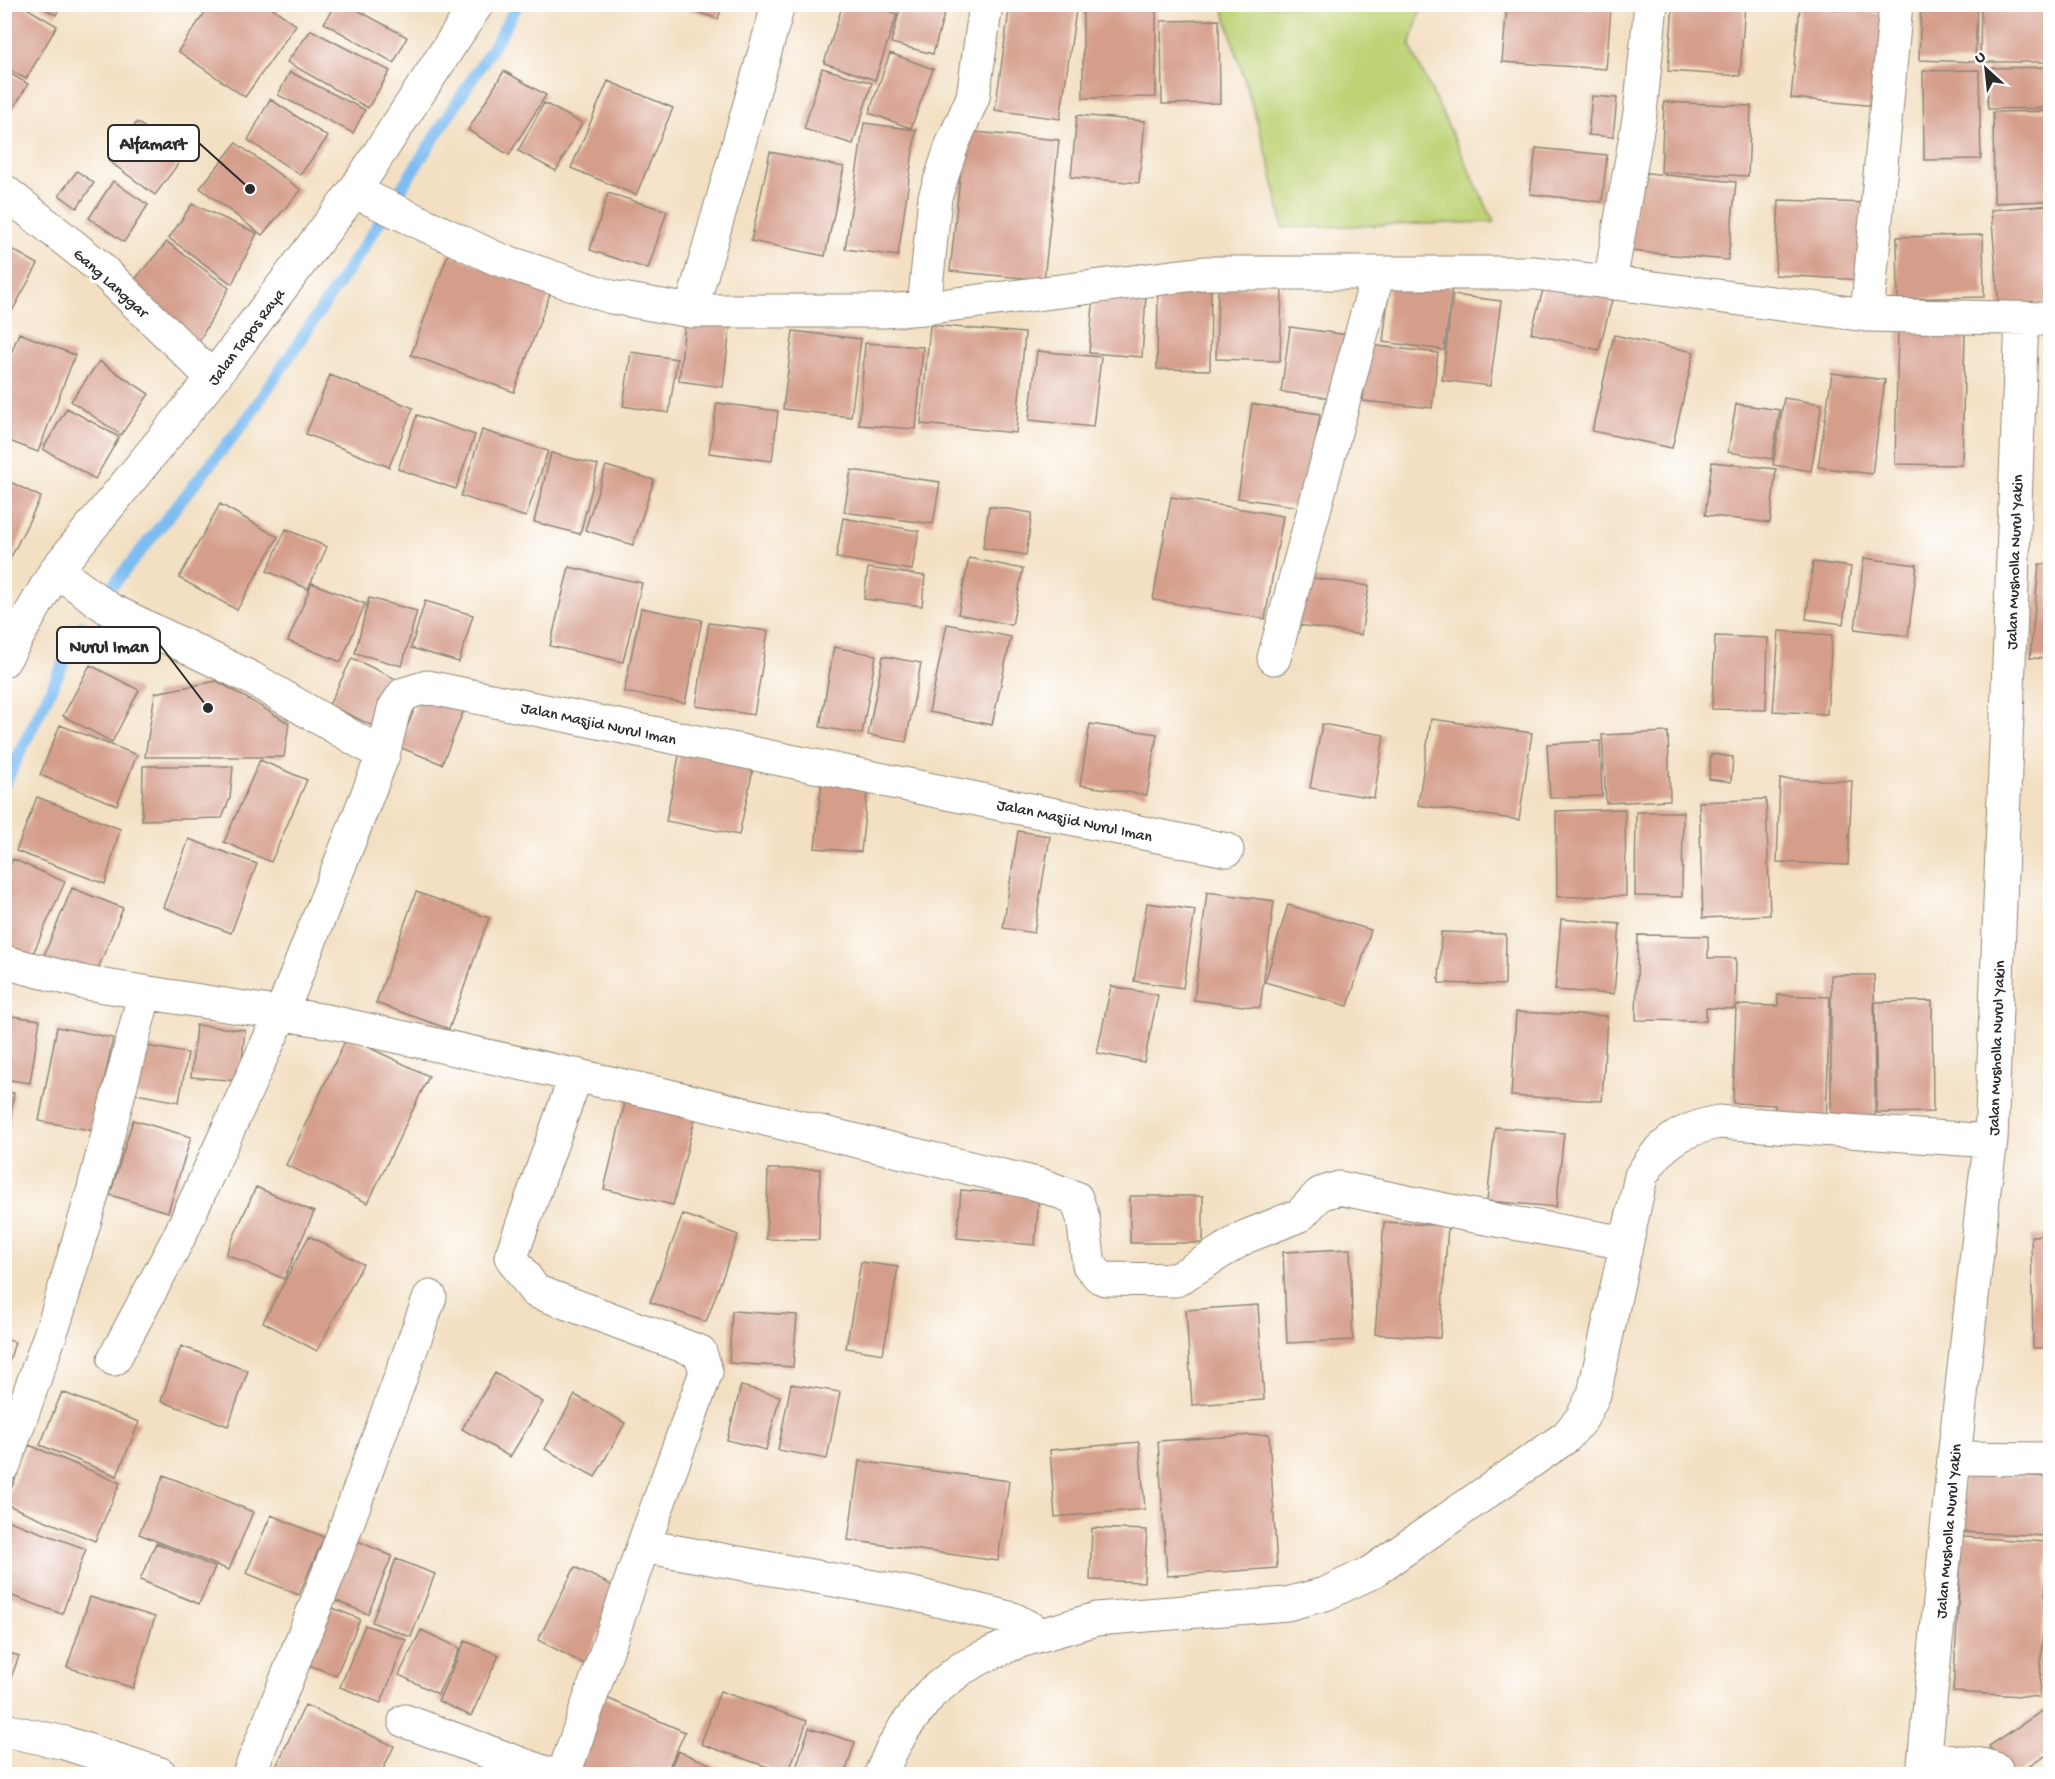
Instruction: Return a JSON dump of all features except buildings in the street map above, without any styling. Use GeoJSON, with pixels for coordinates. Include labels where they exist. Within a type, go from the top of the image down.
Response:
{"type":"FeatureCollection","features":[{"type":"Feature","properties":{"kind":"street","name":"Jalan Tapos Raya"},"geometry":{"type":"LineString","coordinates":[[4,660],[56,570],[213,378],[358,193],[477,4]]}},
{"type":"Feature","properties":{"kind":"street"},"geometry":{"type":"LineString","coordinates":[[924,308],[934,197],[952,145],[973,98],[986,4]]}},
{"type":"Feature","properties":{"kind":"street"},"geometry":{"type":"LineString","coordinates":[[1610,282],[1640,113],[1651,4]]}},
{"type":"Feature","properties":{"kind":"street"},"geometry":{"type":"LineString","coordinates":[[1867,315],[1896,4]]}},
{"type":"Feature","properties":{"kind":"street"},"geometry":{"type":"LineString","coordinates":[[692,311],[776,13]]}},
{"type":"Feature","properties":{"kind":"street","name":"Gang Langgar"},"geometry":{"type":"LineString","coordinates":[[4,191],[98,266],[213,378]]}},
{"type":"Feature","properties":{"kind":"street"},"geometry":{"type":"LineString","coordinates":[[358,193],[495,258],[600,294],[692,311],[884,311],[1204,273],[1535,273],[1867,315],[2036,318]]}},
{"type":"Feature","properties":{"kind":"street"},"geometry":{"type":"LineString","coordinates":[[1274,658],[1378,273]]}},
{"type":"Feature","properties":{"kind":"street","name":"Jalan Musholla Nurul Yakin"},"geometry":{"type":"LineString","coordinates":[[1924,1766],[1954,1458],[1991,1141],[2036,318]]}},
{"type":"Feature","properties":{"kind":"street"},"geometry":{"type":"LineString","coordinates":[[56,570],[109,609],[251,678],[383,755]]}},
{"type":"Feature","properties":{"kind":"street","name":"Jalan Masjid Nurul Iman"},"geometry":{"type":"LineString","coordinates":[[114,1359],[178,1239],[281,1014],[383,755],[394,709],[404,694],[427,687],[1227,850]]}},
{"type":"Feature","properties":{"kind":"street"},"geometry":{"type":"LineString","coordinates":[[4,962],[86,983],[327,1021],[576,1075],[1041,1185],[1076,1198],[1083,1218],[1089,1265],[1100,1278],[1105,1279],[1176,1280],[1245,1238],[1299,1215],[1320,1194],[1339,1188],[1469,1215],[1626,1243]]}},
{"type":"Feature","properties":{"kind":"street"},"geometry":{"type":"LineString","coordinates":[[4,1465],[56,1318],[93,1192],[145,992]]}},
{"type":"Feature","properties":{"kind":"street"},"geometry":{"type":"LineString","coordinates":[[564,1774],[706,1372],[700,1352],[535,1291],[511,1257],[576,1075]]}},
{"type":"Feature","properties":{"kind":"street"},"geometry":{"type":"LineString","coordinates":[[881,1774],[905,1727],[931,1694],[961,1669],[982,1657],[1041,1634],[1096,1619],[1287,1604],[1325,1594],[1370,1573],[1538,1458],[1575,1428],[1594,1394],[1641,1176],[1664,1146],[1695,1127],[1718,1122],[1991,1141]]}},
{"type":"Feature","properties":{"kind":"street"},"geometry":{"type":"LineString","coordinates":[[249,1774],[336,1554],[430,1297]]}},
{"type":"Feature","properties":{"kind":"street"},"geometry":{"type":"LineString","coordinates":[[1954,1458],[2050,1459]]}},
{"type":"Feature","properties":{"kind":"street"},"geometry":{"type":"LineString","coordinates":[[643,1546],[913,1594],[1013,1619],[1041,1634]]}},
{"type":"Feature","properties":{"kind":"street"},"geometry":{"type":"LineString","coordinates":[[405,1721],[548,1774]]}},
{"type":"Feature","properties":{"kind":"street"},"geometry":{"type":"LineString","coordinates":[[4,1730],[66,1743],[160,1774]]}},
{"type":"Feature","properties":{"kind":"street"},"geometry":{"type":"LineString","coordinates":[[1924,1766],[1982,1765],[1996,1769]]}},
{"type":"Feature","properties":{"kind":"green space"},"geometry":{"type":"Polygon","coordinates":[[[1222,5],[1422,5],[1410,46],[1494,222],[1283,228],[1270,165],[1222,5]]]}},
{"type":"Feature","properties":{"kind":"waterway"},"geometry":{"type":"LineString","coordinates":[[114,584],[247,419],[368,240],[500,36],[518,4]]}},
{"type":"Feature","properties":{"kind":"waterway"},"geometry":{"type":"LineString","coordinates":[[4,785],[82,626]]}},
{"type":"Feature","properties":{"kind":"place","name":"Alfamart"},"geometry":{"type":"Point","coordinates":[250,189]}},
{"type":"Feature","properties":{"kind":"place","name":"Nurul Iman"},"geometry":{"type":"Point","coordinates":[208,708]}}]}
